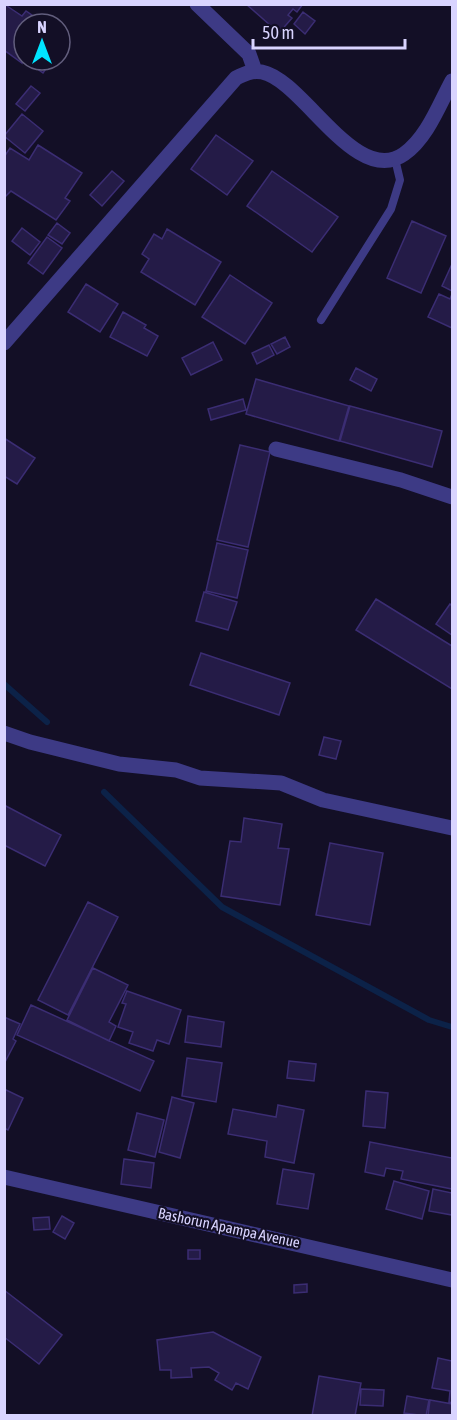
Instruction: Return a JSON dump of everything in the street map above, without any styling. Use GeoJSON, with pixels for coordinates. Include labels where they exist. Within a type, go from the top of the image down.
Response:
{"type":"FeatureCollection","features":[{"type":"Feature","properties":{"kind":"street"},"geometry":{"type":"LineString","coordinates":[[197,4],[249,54],[255,71]]}},
{"type":"Feature","properties":{"kind":"street"},"geometry":{"type":"LineString","coordinates":[[4,343],[230,83],[245,73],[255,71],[280,80],[350,146],[371,157],[395,159],[415,145],[453,81]]}},
{"type":"Feature","properties":{"kind":"street"},"geometry":{"type":"LineString","coordinates":[[276,449],[401,480],[453,497]]}},
{"type":"Feature","properties":{"kind":"street"},"geometry":{"type":"LineString","coordinates":[[4,733],[30,742],[119,764],[176,770],[200,778],[281,783],[323,800],[453,828]]}},
{"type":"Feature","properties":{"kind":"street","name":"Bashorun Apampa Avenue"},"geometry":{"type":"LineString","coordinates":[[4,1177],[453,1280]]}},
{"type":"Feature","properties":{"kind":"lane"},"geometry":{"type":"LineString","coordinates":[[321,320],[392,209],[400,180],[395,159]]}},
{"type":"Feature","properties":{"kind":"building"},"geometry":{"type":"Polygon","coordinates":[[[4,4],[16,12],[12,12],[12,56],[4,50],[4,4]]]}},
{"type":"Feature","properties":{"kind":"building"},"geometry":{"type":"Polygon","coordinates":[[[246,4],[303,4],[297,12],[293,9],[288,15],[292,18],[279,33],[246,4]]]}},
{"type":"Feature","properties":{"kind":"building"},"geometry":{"type":"Polygon","coordinates":[[[303,12],[315,21],[305,34],[294,24],[303,12]]]}},
{"type":"Feature","properties":{"kind":"building"},"geometry":{"type":"Polygon","coordinates":[[[31,86],[40,93],[25,111],[16,104],[31,86]]]}},
{"type":"Feature","properties":{"kind":"building"},"geometry":{"type":"Polygon","coordinates":[[[22,114],[43,131],[25,153],[4,136],[22,114]]]}},
{"type":"Feature","properties":{"kind":"building"},"geometry":{"type":"Polygon","coordinates":[[[216,135],[253,161],[227,195],[191,169],[216,135]]]}},
{"type":"Feature","properties":{"kind":"building"},"geometry":{"type":"Polygon","coordinates":[[[38,145],[82,173],[65,198],[70,201],[56,220],[11,191],[4,198],[4,157],[10,148],[29,160],[38,145]]]}},
{"type":"Feature","properties":{"kind":"building"},"geometry":{"type":"Polygon","coordinates":[[[112,171],[124,181],[102,206],[90,195],[112,171]]]}},
{"type":"Feature","properties":{"kind":"building"},"geometry":{"type":"Polygon","coordinates":[[[272,171],[338,217],[312,252],[247,206],[272,171]]]}},
{"type":"Feature","properties":{"kind":"building"},"geometry":{"type":"Polygon","coordinates":[[[412,221],[446,236],[421,293],[387,278],[412,221]]]}},
{"type":"Feature","properties":{"kind":"building"},"geometry":{"type":"Polygon","coordinates":[[[57,223],[70,233],[62,244],[48,235],[57,223]]]}},
{"type":"Feature","properties":{"kind":"building"},"geometry":{"type":"Polygon","coordinates":[[[22,228],[40,242],[30,255],[12,241],[22,228]]]}},
{"type":"Feature","properties":{"kind":"building"},"geometry":{"type":"Polygon","coordinates":[[[167,229],[221,262],[195,305],[141,272],[149,259],[142,254],[154,234],[162,239],[167,229]]]}},
{"type":"Feature","properties":{"kind":"building"},"geometry":{"type":"Polygon","coordinates":[[[47,237],[62,248],[43,274],[28,263],[47,237]]]}},
{"type":"Feature","properties":{"kind":"building"},"geometry":{"type":"Polygon","coordinates":[[[452,264],[452,291],[442,286],[452,264]]]}},
{"type":"Feature","properties":{"kind":"building"},"geometry":{"type":"Polygon","coordinates":[[[230,275],[272,303],[245,344],[202,317],[230,275]]]}},
{"type":"Feature","properties":{"kind":"building"},"geometry":{"type":"Polygon","coordinates":[[[86,284],[118,304],[100,332],[68,312],[86,284]]]}},
{"type":"Feature","properties":{"kind":"building"},"geometry":{"type":"Polygon","coordinates":[[[439,294],[450,299],[452,294],[452,328],[428,317],[439,294]]]}},
{"type":"Feature","properties":{"kind":"building"},"geometry":{"type":"Polygon","coordinates":[[[123,312],[146,325],[144,328],[158,336],[147,356],[110,337],[123,312]]]}},
{"type":"Feature","properties":{"kind":"building"},"geometry":{"type":"Polygon","coordinates":[[[285,337],[290,347],[277,354],[271,344],[285,337]]]}},
{"type":"Feature","properties":{"kind":"building"},"geometry":{"type":"Polygon","coordinates":[[[213,342],[222,360],[191,375],[182,358],[213,342]]]}},
{"type":"Feature","properties":{"kind":"building"},"geometry":{"type":"Polygon","coordinates":[[[269,345],[274,355],[257,364],[252,353],[269,345]]]}},
{"type":"Feature","properties":{"kind":"building"},"geometry":{"type":"Polygon","coordinates":[[[356,368],[377,379],[371,391],[350,380],[356,368]]]}},
{"type":"Feature","properties":{"kind":"building"},"geometry":{"type":"Polygon","coordinates":[[[256,379],[349,406],[339,441],[246,414],[256,379]]]}},
{"type":"Feature","properties":{"kind":"building"},"geometry":{"type":"Polygon","coordinates":[[[243,399],[246,410],[211,420],[208,409],[243,399]]]}},
{"type":"Feature","properties":{"kind":"building"},"geometry":{"type":"Polygon","coordinates":[[[350,406],[442,431],[432,467],[340,441],[350,406]]]}},
{"type":"Feature","properties":{"kind":"building"},"geometry":{"type":"Polygon","coordinates":[[[4,438],[35,458],[17,484],[4,476],[4,438]]]}},
{"type":"Feature","properties":{"kind":"building"},"geometry":{"type":"Polygon","coordinates":[[[240,445],[270,452],[248,547],[217,540],[240,445]]]}},
{"type":"Feature","properties":{"kind":"building"},"geometry":{"type":"Polygon","coordinates":[[[217,543],[248,550],[237,598],[206,591],[217,543]]]}},
{"type":"Feature","properties":{"kind":"building"},"geometry":{"type":"Polygon","coordinates":[[[204,592],[237,602],[228,630],[196,621],[204,592]]]}},
{"type":"Feature","properties":{"kind":"building"},"geometry":{"type":"Polygon","coordinates":[[[376,599],[452,646],[452,689],[356,630],[376,599]]]}},
{"type":"Feature","properties":{"kind":"building"},"geometry":{"type":"Polygon","coordinates":[[[450,604],[452,606],[452,635],[436,624],[450,604]]]}},
{"type":"Feature","properties":{"kind":"building"},"geometry":{"type":"Polygon","coordinates":[[[201,653],[290,683],[279,715],[190,685],[201,653]]]}},
{"type":"Feature","properties":{"kind":"building"},"geometry":{"type":"Polygon","coordinates":[[[324,737],[341,741],[336,759],[319,755],[324,737]]]}},
{"type":"Feature","properties":{"kind":"building"},"geometry":{"type":"Polygon","coordinates":[[[4,805],[61,835],[45,866],[4,845],[4,805]]]}},
{"type":"Feature","properties":{"kind":"building"},"geometry":{"type":"Polygon","coordinates":[[[244,818],[282,824],[278,848],[289,849],[280,905],[221,896],[230,841],[241,842],[244,818]]]}},
{"type":"Feature","properties":{"kind":"building"},"geometry":{"type":"Polygon","coordinates":[[[330,843],[383,853],[370,925],[316,915],[330,843]]]}},
{"type":"Feature","properties":{"kind":"building"},"geometry":{"type":"Polygon","coordinates":[[[88,902],[118,917],[68,1015],[38,1000],[88,902]]]}},
{"type":"Feature","properties":{"kind":"building"},"geometry":{"type":"Polygon","coordinates":[[[93,968],[128,985],[109,1022],[116,1026],[109,1041],[67,1020],[93,968]]]}},
{"type":"Feature","properties":{"kind":"building"},"geometry":{"type":"Polygon","coordinates":[[[127,991],[181,1010],[169,1044],[157,1040],[153,1051],[129,1043],[133,1032],[118,1027],[126,1004],[122,1003],[127,991]]]}},
{"type":"Feature","properties":{"kind":"building"},"geometry":{"type":"Polygon","coordinates":[[[31,1005],[154,1061],[140,1091],[17,1035],[31,1005]]]}},
{"type":"Feature","properties":{"kind":"building"},"geometry":{"type":"Polygon","coordinates":[[[188,1016],[224,1022],[221,1047],[185,1042],[188,1016]]]}},
{"type":"Feature","properties":{"kind":"building"},"geometry":{"type":"Polygon","coordinates":[[[4,1017],[20,1024],[13,1039],[16,1041],[4,1064],[4,1017]]]}},
{"type":"Feature","properties":{"kind":"building"},"geometry":{"type":"Polygon","coordinates":[[[187,1058],[222,1063],[216,1102],[182,1096],[187,1058]]]}},
{"type":"Feature","properties":{"kind":"building"},"geometry":{"type":"Polygon","coordinates":[[[289,1061],[316,1064],[314,1081],[287,1078],[289,1061]]]}},
{"type":"Feature","properties":{"kind":"building"},"geometry":{"type":"Polygon","coordinates":[[[4,1089],[23,1098],[8,1130],[4,1128],[4,1089]]]}},
{"type":"Feature","properties":{"kind":"building"},"geometry":{"type":"Polygon","coordinates":[[[366,1091],[388,1093],[385,1128],[363,1126],[366,1091]]]}},
{"type":"Feature","properties":{"kind":"building"},"geometry":{"type":"Polygon","coordinates":[[[172,1097],[194,1103],[180,1158],[159,1152],[172,1097]]]}},
{"type":"Feature","properties":{"kind":"building"},"geometry":{"type":"Polygon","coordinates":[[[278,1105],[304,1110],[294,1163],[265,1157],[267,1141],[228,1134],[233,1109],[276,1117],[278,1105]]]}},
{"type":"Feature","properties":{"kind":"building"},"geometry":{"type":"Polygon","coordinates":[[[137,1113],[164,1120],[155,1157],[128,1150],[137,1113]]]}},
{"type":"Feature","properties":{"kind":"building"},"geometry":{"type":"Polygon","coordinates":[[[370,1142],[452,1158],[452,1189],[401,1179],[403,1171],[386,1168],[384,1176],[365,1172],[370,1142]]]}},
{"type":"Feature","properties":{"kind":"building"},"geometry":{"type":"Polygon","coordinates":[[[124,1159],[154,1163],[151,1188],[121,1184],[124,1159]]]}},
{"type":"Feature","properties":{"kind":"building"},"geometry":{"type":"Polygon","coordinates":[[[283,1169],[314,1174],[308,1209],[277,1204],[283,1169]]]}},
{"type":"Feature","properties":{"kind":"building"},"geometry":{"type":"Polygon","coordinates":[[[394,1181],[429,1191],[422,1219],[386,1209],[394,1181]]]}},
{"type":"Feature","properties":{"kind":"building"},"geometry":{"type":"Polygon","coordinates":[[[433,1189],[452,1193],[452,1215],[429,1211],[433,1189]]]}},
{"type":"Feature","properties":{"kind":"building"},"geometry":{"type":"Polygon","coordinates":[[[62,1216],[74,1223],[65,1239],[53,1232],[62,1216]]]}},
{"type":"Feature","properties":{"kind":"building"},"geometry":{"type":"Polygon","coordinates":[[[49,1217],[50,1229],[34,1230],[33,1218],[49,1217]]]}},
{"type":"Feature","properties":{"kind":"building"},"geometry":{"type":"Polygon","coordinates":[[[188,1250],[200,1250],[200,1259],[188,1259],[188,1250]]]}},
{"type":"Feature","properties":{"kind":"building"},"geometry":{"type":"Polygon","coordinates":[[[307,1284],[307,1292],[294,1293],[294,1285],[307,1284]]]}},
{"type":"Feature","properties":{"kind":"building"},"geometry":{"type":"Polygon","coordinates":[[[4,1290],[62,1335],[39,1364],[4,1337],[4,1290]]]}},
{"type":"Feature","properties":{"kind":"building"},"geometry":{"type":"Polygon","coordinates":[[[213,1332],[261,1357],[248,1389],[236,1383],[232,1390],[215,1380],[219,1373],[209,1367],[191,1368],[192,1377],[171,1378],[171,1370],[160,1370],[157,1340],[213,1332]]]}},
{"type":"Feature","properties":{"kind":"building"},"geometry":{"type":"Polygon","coordinates":[[[438,1358],[452,1361],[452,1403],[449,1402],[450,1391],[432,1388],[438,1358]]]}},
{"type":"Feature","properties":{"kind":"building"},"geometry":{"type":"Polygon","coordinates":[[[319,1376],[361,1383],[355,1416],[312,1416],[319,1376]]]}},
{"type":"Feature","properties":{"kind":"building"},"geometry":{"type":"Polygon","coordinates":[[[361,1389],[384,1390],[383,1406],[360,1405],[361,1389]]]}},
{"type":"Feature","properties":{"kind":"building"},"geometry":{"type":"Polygon","coordinates":[[[407,1396],[429,1400],[426,1416],[404,1413],[407,1396]]]}},
{"type":"Feature","properties":{"kind":"building"},"geometry":{"type":"Polygon","coordinates":[[[430,1400],[452,1404],[452,1416],[428,1416],[430,1400]]]}},
{"type":"Feature","properties":{"kind":"waterway"},"geometry":{"type":"LineString","coordinates":[[4,684],[47,722]]}},
{"type":"Feature","properties":{"kind":"waterway"},"geometry":{"type":"LineString","coordinates":[[104,792],[222,907],[429,1020],[452,1027]]}}]}
